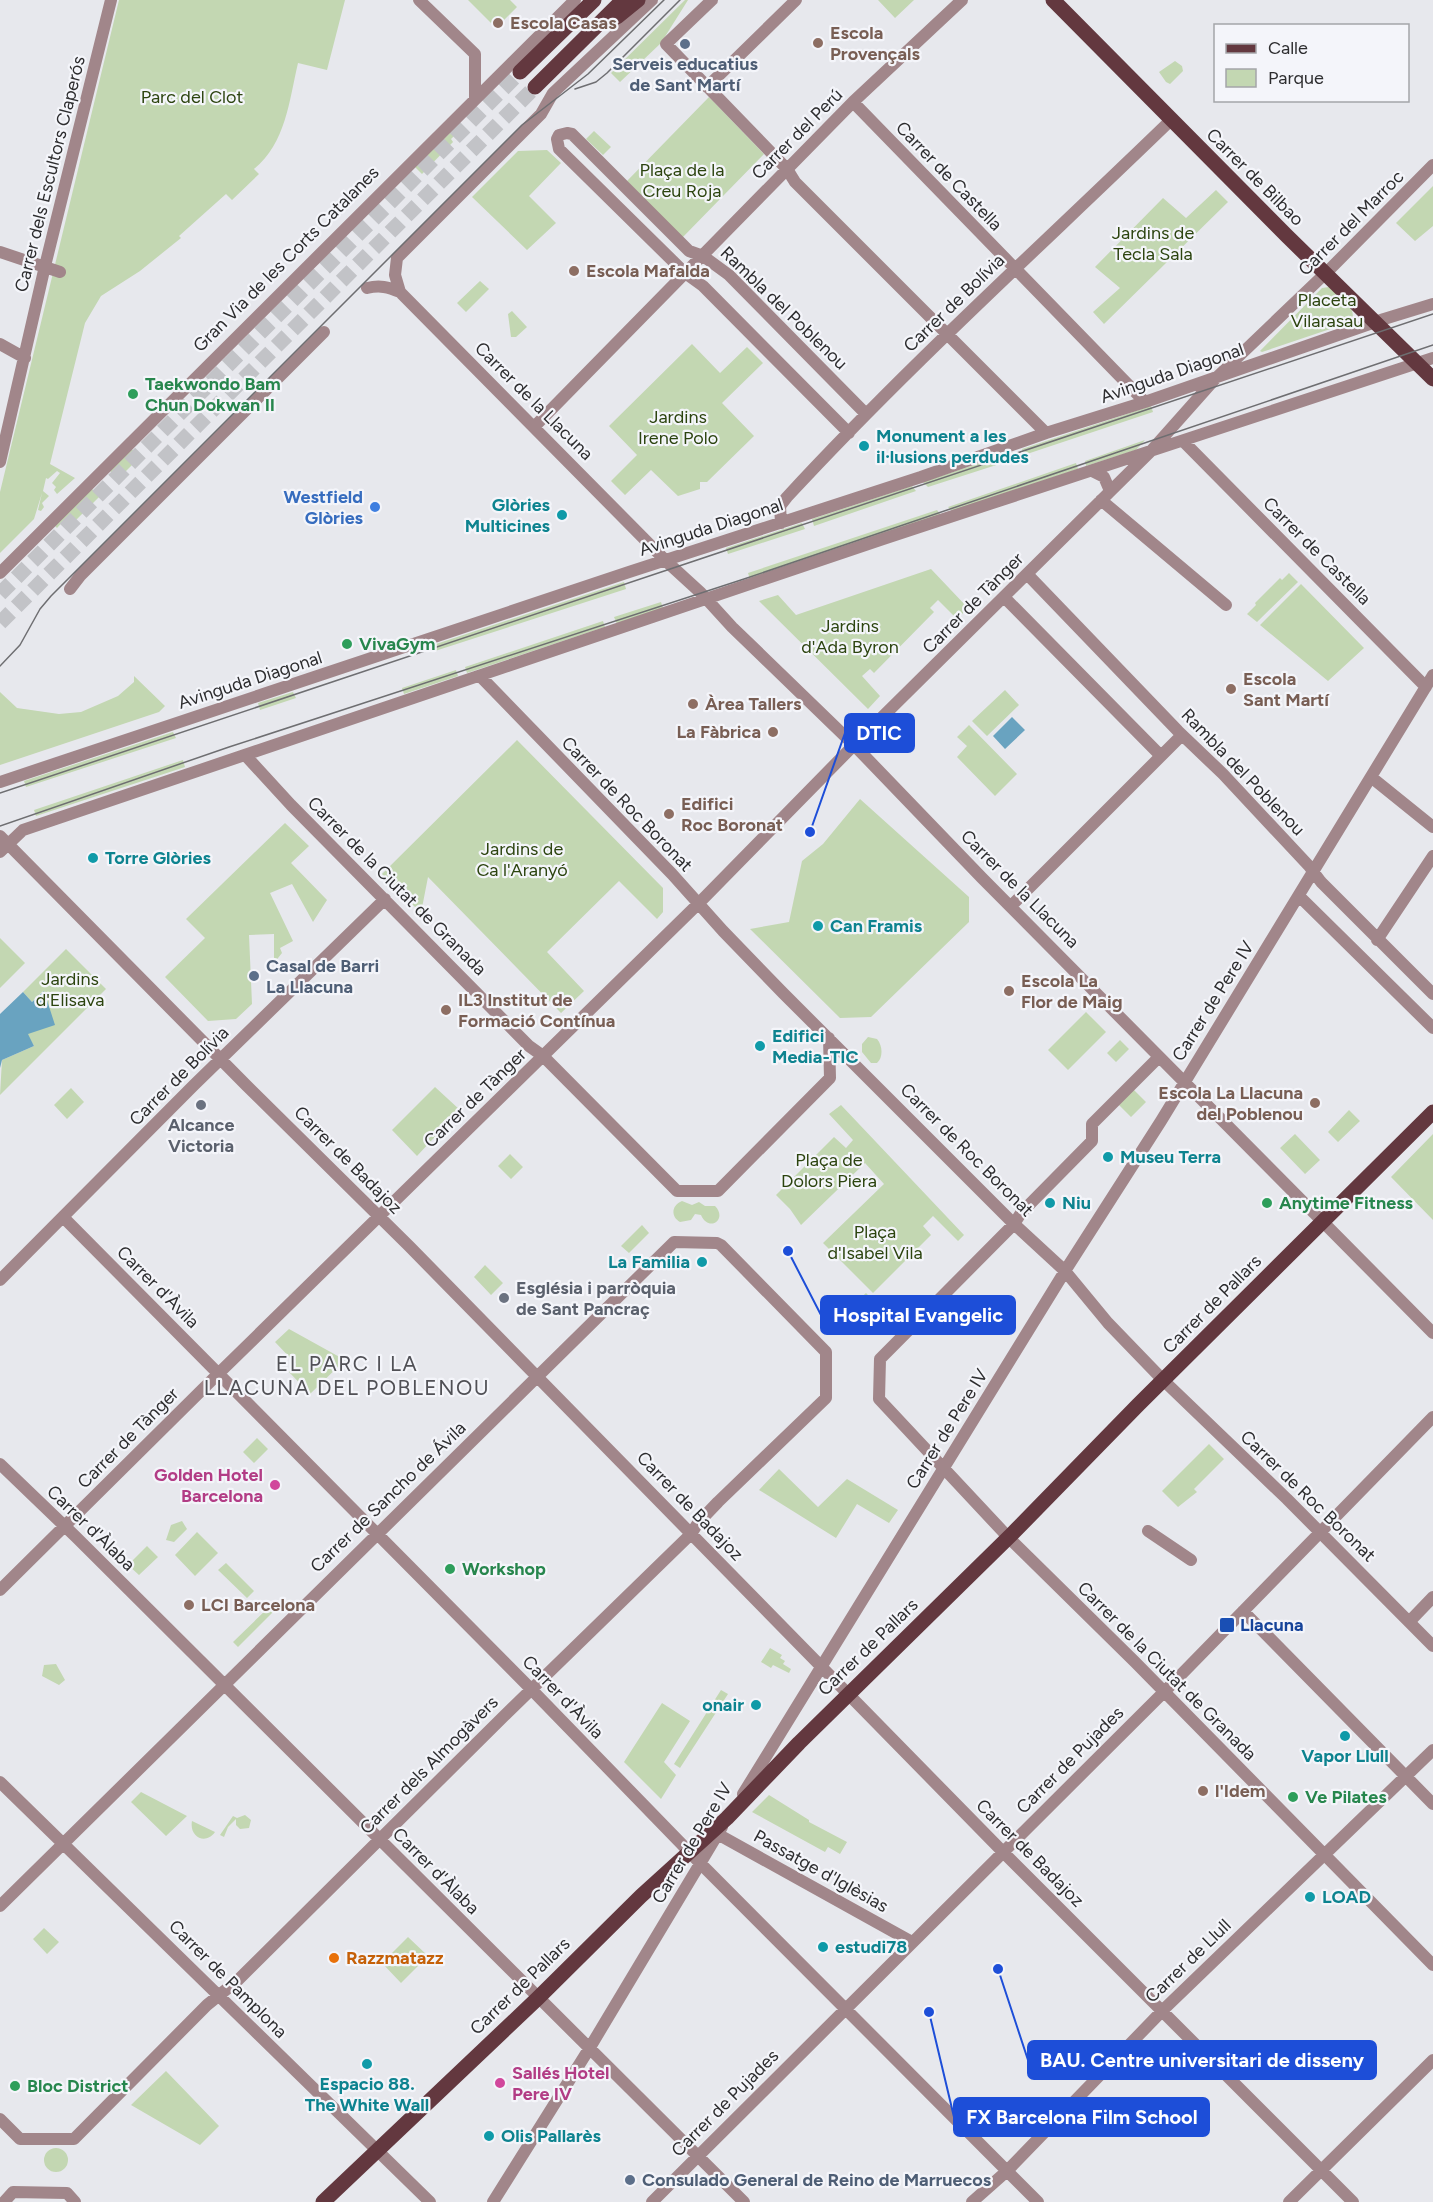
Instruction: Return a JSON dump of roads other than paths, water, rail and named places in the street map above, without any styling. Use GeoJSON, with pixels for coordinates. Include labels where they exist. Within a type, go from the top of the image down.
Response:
{"type":"FeatureCollection","features":[{"type":"Feature","properties":{"kind":"main road"},"geometry":{"type":"LineString","coordinates":[[520,72],[594,0]]}},
{"type":"Feature","properties":{"kind":"main road"},"geometry":{"type":"LineString","coordinates":[[535,87],[623,0]]}},
{"type":"Feature","properties":{"kind":"main road"},"geometry":{"type":"LineString","coordinates":[[563,60],[638,0]]}},
{"type":"Feature","properties":{"kind":"main road","name":"Carrer de Bilbao"},"geometry":{"type":"LineString","coordinates":[[1053,0],[1374,323],[1433,379]]}},
{"type":"Feature","properties":{"kind":"main road","name":"Carrer de Pallars"},"geometry":{"type":"LineString","coordinates":[[323,2202],[538,1998],[640,1896],[695,1858],[727,1818],[764,1779],[1433,1112]]}},
{"type":"Feature","properties":{"kind":"street","name":"Carrer dels Escultors Claperós"},"geometry":{"type":"LineString","coordinates":[[0,462],[45,266],[111,0]]}},
{"type":"Feature","properties":{"kind":"street"},"geometry":{"type":"LineString","coordinates":[[419,0],[475,54],[475,99]]}},
{"type":"Feature","properties":{"kind":"street","name":"Gran Via de les Corts Catalanes"},"geometry":{"type":"LineString","coordinates":[[0,573],[575,0]]}},
{"type":"Feature","properties":{"kind":"street"},"geometry":{"type":"LineString","coordinates":[[400,292],[395,275],[397,258],[541,114],[553,93],[652,0]]}},
{"type":"Feature","properties":{"kind":"street"},"geometry":{"type":"LineString","coordinates":[[712,0],[666,44],[787,169],[795,182],[1046,433]]}},
{"type":"Feature","properties":{"kind":"street"},"geometry":{"type":"LineString","coordinates":[[707,87],[796,0]]}},
{"type":"Feature","properties":{"kind":"street","name":"Carrer del Perú"},"geometry":{"type":"LineString","coordinates":[[535,426],[853,102],[962,0]]}},
{"type":"Feature","properties":{"kind":"street","name":"Carrer de Castella"},"geometry":{"type":"LineString","coordinates":[[853,102],[1145,402]]}},
{"type":"Feature","properties":{"kind":"street","name":"Carrer de Bolívia"},"geometry":{"type":"LineString","coordinates":[[781,522],[780,506],[787,497],[866,414],[1171,120]]}},
{"type":"Feature","properties":{"kind":"street","name":"Rambla del Poblenou"},"geometry":{"type":"LineString","coordinates":[[849,433],[703,286],[685,273],[559,149],[557,139],[559,135],[572,134],[689,251],[703,256],[729,275],[866,414]]}},
{"type":"Feature","properties":{"kind":"street","name":"Carrer del Marroc"},"geometry":{"type":"LineString","coordinates":[[1151,451],[1215,379],[1326,274],[1433,165]]}},
{"type":"Feature","properties":{"kind":"street"},"geometry":{"type":"LineString","coordinates":[[0,252],[60,272]]}},
{"type":"Feature","properties":{"kind":"street"},"geometry":{"type":"LineString","coordinates":[[367,288],[388,287],[400,292]]}},
{"type":"Feature","properties":{"kind":"street","name":"Carrer de la Llacuna"},"geometry":{"type":"LineString","coordinates":[[400,292],[666,561],[854,745],[1433,1333]]}},
{"type":"Feature","properties":{"kind":"street","name":"Avinguda Diagonal"},"geometry":{"type":"LineString","coordinates":[[0,782],[921,477],[1046,433],[1215,379],[1433,304]]}},
{"type":"Feature","properties":{"kind":"street"},"geometry":{"type":"LineString","coordinates":[[70,589],[80,576],[324,332]]}},
{"type":"Feature","properties":{"kind":"street"},"geometry":{"type":"LineString","coordinates":[[0,344],[25,358]]}},
{"type":"Feature","properties":{"kind":"street"},"geometry":{"type":"LineString","coordinates":[[3,844],[23,830],[707,599],[1433,358]]}},
{"type":"Feature","properties":{"kind":"street","name":"Carrer de Castella"},"geometry":{"type":"LineString","coordinates":[[1183,441],[1426,687]]}},
{"type":"Feature","properties":{"kind":"street","name":"Carrer de Tànger"},"geometry":{"type":"LineString","coordinates":[[0,1590],[698,904],[854,745],[1151,451]]}},
{"type":"Feature","properties":{"kind":"street"},"geometry":{"type":"LineString","coordinates":[[1092,471],[1104,477],[1110,491]]}},
{"type":"Feature","properties":{"kind":"street"},"geometry":{"type":"LineString","coordinates":[[1101,500],[1226,605]]}},
{"type":"Feature","properties":{"kind":"street","name":"Rambla del Poblenou"},"geometry":{"type":"LineString","coordinates":[[1027,574],[1182,735],[1223,774],[1377,940],[1433,994]]}},
{"type":"Feature","properties":{"kind":"street"},"geometry":{"type":"LineString","coordinates":[[1004,597],[1161,756]]}},
{"type":"Feature","properties":{"kind":"street","name":"Carrer de Pere IV"},"geometry":{"type":"LineString","coordinates":[[727,1818],[763,1764],[1065,1271],[1314,872],[1433,675]]}},
{"type":"Feature","properties":{"kind":"street","name":"Carrer de Roc Boronat"},"geometry":{"type":"LineString","coordinates":[[480,676],[1010,1228],[1065,1271],[1108,1323],[1163,1380],[1320,1532],[1433,1646]]}},
{"type":"Feature","properties":{"kind":"street"},"geometry":{"type":"LineString","coordinates":[[1011,906],[1182,735]]}},
{"type":"Feature","properties":{"kind":"street","name":"Carrer de la Ciutat de Granada"},"geometry":{"type":"LineString","coordinates":[[246,756],[291,805],[529,1046],[543,1056],[677,1191],[718,1191],[830,1078],[829,1038]]}},
{"type":"Feature","properties":{"kind":"street"},"geometry":{"type":"LineString","coordinates":[[1371,777],[1433,828]]}},
{"type":"Feature","properties":{"kind":"street","name":"Carrer de Badajoz"},"geometry":{"type":"LineString","coordinates":[[3,844],[379,1216],[1003,1852],[1353,2202]]}},
{"type":"Feature","properties":{"kind":"street"},"geometry":{"type":"LineString","coordinates":[[1377,940],[1433,856]]}},
{"type":"Feature","properties":{"kind":"street"},"geometry":{"type":"LineString","coordinates":[[1299,896],[1433,1028]]}},
{"type":"Feature","properties":{"kind":"street","name":"Carrer de Bolívia"},"geometry":{"type":"LineString","coordinates":[[0,1280],[220,1059],[385,898]]}},
{"type":"Feature","properties":{"kind":"street"},"geometry":{"type":"LineString","coordinates":[[1010,1228],[1021,1213],[1092,1141],[1092,1124],[1159,1057]]}},
{"type":"Feature","properties":{"kind":"street","name":"Carrer d'Àvila"},"geometry":{"type":"LineString","coordinates":[[63,1217],[1038,2202]]}},
{"type":"Feature","properties":{"kind":"street","name":"Carrer de la Ciutat de Granada"},"geometry":{"type":"LineString","coordinates":[[1010,1228],[880,1359],[879,1399],[1008,1537],[1433,1965]]}},
{"type":"Feature","properties":{"kind":"street","name":"Carrer de Sancho de Ávila"},"geometry":{"type":"LineString","coordinates":[[0,1906],[674,1242],[717,1243],[826,1352],[826,1398]]}},
{"type":"Feature","properties":{"kind":"street","name":"Carrer dels Almogàvers"},"geometry":{"type":"LineString","coordinates":[[0,2119],[20,2139],[74,2139],[207,2005],[238,1980],[691,1534],[718,1502],[826,1398]]}},
{"type":"Feature","properties":{"kind":"street","name":"Carrer de Pujades"},"geometry":{"type":"LineString","coordinates":[[652,2202],[1164,1692],[1433,1417]]}},
{"type":"Feature","properties":{"kind":"street","name":"Carrer d'Àlaba"},"geometry":{"type":"LineString","coordinates":[[0,1464],[744,2202]]}},
{"type":"Feature","properties":{"kind":"street"},"geometry":{"type":"LineString","coordinates":[[1148,1531],[1191,1560]]}},
{"type":"Feature","properties":{"kind":"street"},"geometry":{"type":"LineString","coordinates":[[1409,1622],[1433,1597]]}},
{"type":"Feature","properties":{"kind":"street"},"geometry":{"type":"LineString","coordinates":[[1243,1611],[1433,1804]]}},
{"type":"Feature","properties":{"kind":"street","name":"Carrer de Llull"},"geometry":{"type":"LineString","coordinates":[[972,2202],[1007,2171],[1163,2010],[1433,1750]]}},
{"type":"Feature","properties":{"kind":"street","name":"Carrer de Pamplona"},"geometry":{"type":"LineString","coordinates":[[0,1782],[430,2202]]}},
{"type":"Feature","properties":{"kind":"street","name":"Passatge d'Iglèsias"},"geometry":{"type":"LineString","coordinates":[[715,1833],[912,1942]]}},
{"type":"Feature","properties":{"kind":"street","name":"Carrer de Pere IV"},"geometry":{"type":"LineString","coordinates":[[493,2202],[589,2049],[695,1858]]}},
{"type":"Feature","properties":{"kind":"street"},"geometry":{"type":"LineString","coordinates":[[1289,2202],[1433,2060]]}},
{"type":"Feature","properties":{"kind":"street"},"geometry":{"type":"LineString","coordinates":[[4,2202],[13,2192],[67,2193],[75,2202]]}},
{"type":"Feature","properties":{"kind":"water"},"geometry":{"type":"Polygon","coordinates":[[[1012,717],[1025,730],[1005,749],[993,736],[1012,717]]]}},
{"type":"Feature","properties":{"kind":"water"},"geometry":{"type":"Polygon","coordinates":[[[44,991],[55,1025],[28,1034],[34,1046],[2,1060],[0,1068],[0,1014],[23,992],[32,1002],[44,991]]]}},
{"type":"Feature","properties":{"kind":"tunnel"},"geometry":{"type":"LineString","coordinates":[[0,594],[520,72]]}},
{"type":"Feature","properties":{"kind":"tunnel"},"geometry":{"type":"LineString","coordinates":[[0,623],[535,87]]}},
{"type":"Feature","properties":{"kind":"tram line"},"geometry":{"type":"LineString","coordinates":[[0,666],[20,645],[40,609],[51,596],[522,125],[588,74],[664,0]]}},
{"type":"Feature","properties":{"kind":"tram line"},"geometry":{"type":"LineString","coordinates":[[575,89],[596,82],[607,73],[680,0]]}},
{"type":"Feature","properties":{"kind":"tram line"},"geometry":{"type":"LineString","coordinates":[[0,793],[1433,314]]}},
{"type":"Feature","properties":{"kind":"tram line"},"geometry":{"type":"LineString","coordinates":[[0,826],[229,747],[744,579],[1433,345]]}},
{"type":"Feature","properties":{"kind":"place","name":"Escola Casas"},"geometry":{"type":"Point","coordinates":[498,23]}},
{"type":"Feature","properties":{"kind":"place","name":"Escola Provençals"},"geometry":{"type":"Point","coordinates":[818,43]}},
{"type":"Feature","properties":{"kind":"place","name":"Serveis educatius de Sant Martí"},"geometry":{"type":"Point","coordinates":[685,44]}},
{"type":"Feature","properties":{"kind":"place","name":"Escola Mafalda"},"geometry":{"type":"Point","coordinates":[574,271]}},
{"type":"Feature","properties":{"kind":"place","name":"Taekwondo Bam Chun Dokwan II"},"geometry":{"type":"Point","coordinates":[133,394]}},
{"type":"Feature","properties":{"kind":"place","name":"Monument a les il·lusions perdudes"},"geometry":{"type":"Point","coordinates":[864,446]}},
{"type":"Feature","properties":{"kind":"place","name":"Westfield Glòries"},"geometry":{"type":"Point","coordinates":[375,507]}},
{"type":"Feature","properties":{"kind":"place","name":"Glòries Multicines"},"geometry":{"type":"Point","coordinates":[562,515]}},
{"type":"Feature","properties":{"kind":"place","name":"VivaGym"},"geometry":{"type":"Point","coordinates":[347,644]}},
{"type":"Feature","properties":{"kind":"place","name":"Escola Sant Martí"},"geometry":{"type":"Point","coordinates":[1231,689]}},
{"type":"Feature","properties":{"kind":"place","name":"Àrea Tallers"},"geometry":{"type":"Point","coordinates":[693,704]}},
{"type":"Feature","properties":{"kind":"place","name":"La Fàbrica"},"geometry":{"type":"Point","coordinates":[773,732]}},
{"type":"Feature","properties":{"kind":"place","name":"Edifici Roc Boronat"},"geometry":{"type":"Point","coordinates":[669,814]}},
{"type":"Feature","properties":{"kind":"place","name":"DTIC"},"geometry":{"type":"Point","coordinates":[810,832]}},
{"type":"Feature","properties":{"kind":"place","name":"Torre Glòries"},"geometry":{"type":"Point","coordinates":[93,858]}},
{"type":"Feature","properties":{"kind":"place","name":"Can Framis"},"geometry":{"type":"Point","coordinates":[818,926]}},
{"type":"Feature","properties":{"kind":"place","name":"Casal de Barri La Llacuna"},"geometry":{"type":"Point","coordinates":[254,976]}},
{"type":"Feature","properties":{"kind":"place","name":"Escola La Flor de Maig"},"geometry":{"type":"Point","coordinates":[1009,991]}},
{"type":"Feature","properties":{"kind":"place","name":"IL3 Institut de Formació Contínua"},"geometry":{"type":"Point","coordinates":[446,1010]}},
{"type":"Feature","properties":{"kind":"place","name":"Edifici Media-TIC"},"geometry":{"type":"Point","coordinates":[760,1046]}},
{"type":"Feature","properties":{"kind":"place","name":"Escola La Llacuna del Poblenou"},"geometry":{"type":"Point","coordinates":[1315,1103]}},
{"type":"Feature","properties":{"kind":"place","name":"Alcance Victoria"},"geometry":{"type":"Point","coordinates":[201,1105]}},
{"type":"Feature","properties":{"kind":"place","name":"Museu Terra"},"geometry":{"type":"Point","coordinates":[1108,1157]}},
{"type":"Feature","properties":{"kind":"place","name":"Niu"},"geometry":{"type":"Point","coordinates":[1050,1203]}},
{"type":"Feature","properties":{"kind":"place","name":"Anytime Fitness"},"geometry":{"type":"Point","coordinates":[1267,1203]}},
{"type":"Feature","properties":{"kind":"place","name":"Hospital Evangelic"},"geometry":{"type":"Point","coordinates":[788,1251]}},
{"type":"Feature","properties":{"kind":"place","name":"La Familia"},"geometry":{"type":"Point","coordinates":[702,1262]}},
{"type":"Feature","properties":{"kind":"place","name":"Església i parròquia de Sant Pancraç"},"geometry":{"type":"Point","coordinates":[504,1298]}},
{"type":"Feature","properties":{"kind":"place","name":"Golden Hotel Barcelona"},"geometry":{"type":"Point","coordinates":[275,1485]}},
{"type":"Feature","properties":{"kind":"place","name":"Workshop"},"geometry":{"type":"Point","coordinates":[450,1569]}},
{"type":"Feature","properties":{"kind":"place","name":"LCI Barcelona"},"geometry":{"type":"Point","coordinates":[189,1605]}},
{"type":"Feature","properties":{"kind":"place","name":"Llacuna"},"geometry":{"type":"Point","coordinates":[1227,1625]}},
{"type":"Feature","properties":{"kind":"place","name":"onair"},"geometry":{"type":"Point","coordinates":[756,1705]}},
{"type":"Feature","properties":{"kind":"place","name":"Vapor Llull"},"geometry":{"type":"Point","coordinates":[1345,1736]}},
{"type":"Feature","properties":{"kind":"place","name":"l'Idem"},"geometry":{"type":"Point","coordinates":[1203,1791]}},
{"type":"Feature","properties":{"kind":"place","name":"Ve Pilates"},"geometry":{"type":"Point","coordinates":[1293,1797]}},
{"type":"Feature","properties":{"kind":"place","name":"LOAD"},"geometry":{"type":"Point","coordinates":[1310,1897]}},
{"type":"Feature","properties":{"kind":"place","name":"estudi78"},"geometry":{"type":"Point","coordinates":[823,1947]}},
{"type":"Feature","properties":{"kind":"place","name":"Razzmatazz"},"geometry":{"type":"Point","coordinates":[334,1958]}},
{"type":"Feature","properties":{"kind":"place","name":"BAU. Centre universitari de disseny"},"geometry":{"type":"Point","coordinates":[998,1969]}},
{"type":"Feature","properties":{"kind":"place","name":"FX Barcelona Film School"},"geometry":{"type":"Point","coordinates":[929,2012]}},
{"type":"Feature","properties":{"kind":"place","name":"Espacio 88. The White Wall"},"geometry":{"type":"Point","coordinates":[367,2064]}},
{"type":"Feature","properties":{"kind":"place","name":"Sallés Hotel Pere IV"},"geometry":{"type":"Point","coordinates":[500,2083]}},
{"type":"Feature","properties":{"kind":"place","name":"Bloc District"},"geometry":{"type":"Point","coordinates":[15,2086]}},
{"type":"Feature","properties":{"kind":"place","name":"Olis Pallarès"},"geometry":{"type":"Point","coordinates":[489,2136]}},
{"type":"Feature","properties":{"kind":"place","name":"Consulado General de Reino de Marruecos"},"geometry":{"type":"Point","coordinates":[630,2180]}},
{"type":"Feature","properties":{"kind":"district","name":"EL PARC I LA LLACUNA DEL POBLENOU"},"geometry":{"type":"Point","coordinates":[347,1375]}},
{"type":"Feature","properties":{"kind":"park label","name":"Parc del Clot"},"geometry":{"type":"Point","coordinates":[192,97]}},
{"type":"Feature","properties":{"kind":"park label","name":"Plaça de la Creu Roja"},"geometry":{"type":"Point","coordinates":[682,180]}},
{"type":"Feature","properties":{"kind":"park label","name":"Jardins de Tecla Sala"},"geometry":{"type":"Point","coordinates":[1153,243]}},
{"type":"Feature","properties":{"kind":"park label","name":"Placeta Vilarasau"},"geometry":{"type":"Point","coordinates":[1327,310]}},
{"type":"Feature","properties":{"kind":"park label","name":"Jardins Irene Polo"},"geometry":{"type":"Point","coordinates":[678,427]}},
{"type":"Feature","properties":{"kind":"park label","name":"Jardins d'Ada Byron"},"geometry":{"type":"Point","coordinates":[850,636]}},
{"type":"Feature","properties":{"kind":"park label","name":"Jardins de Ca l'Aranyó"},"geometry":{"type":"Point","coordinates":[522,859]}},
{"type":"Feature","properties":{"kind":"park label","name":"Jardins d'Elisava"},"geometry":{"type":"Point","coordinates":[70,989]}},
{"type":"Feature","properties":{"kind":"park label","name":"Plaça de Dolors Piera"},"geometry":{"type":"Point","coordinates":[829,1170]}},
{"type":"Feature","properties":{"kind":"park label","name":"Plaça d'Isabel Vila"},"geometry":{"type":"Point","coordinates":[875,1242]}}]}
